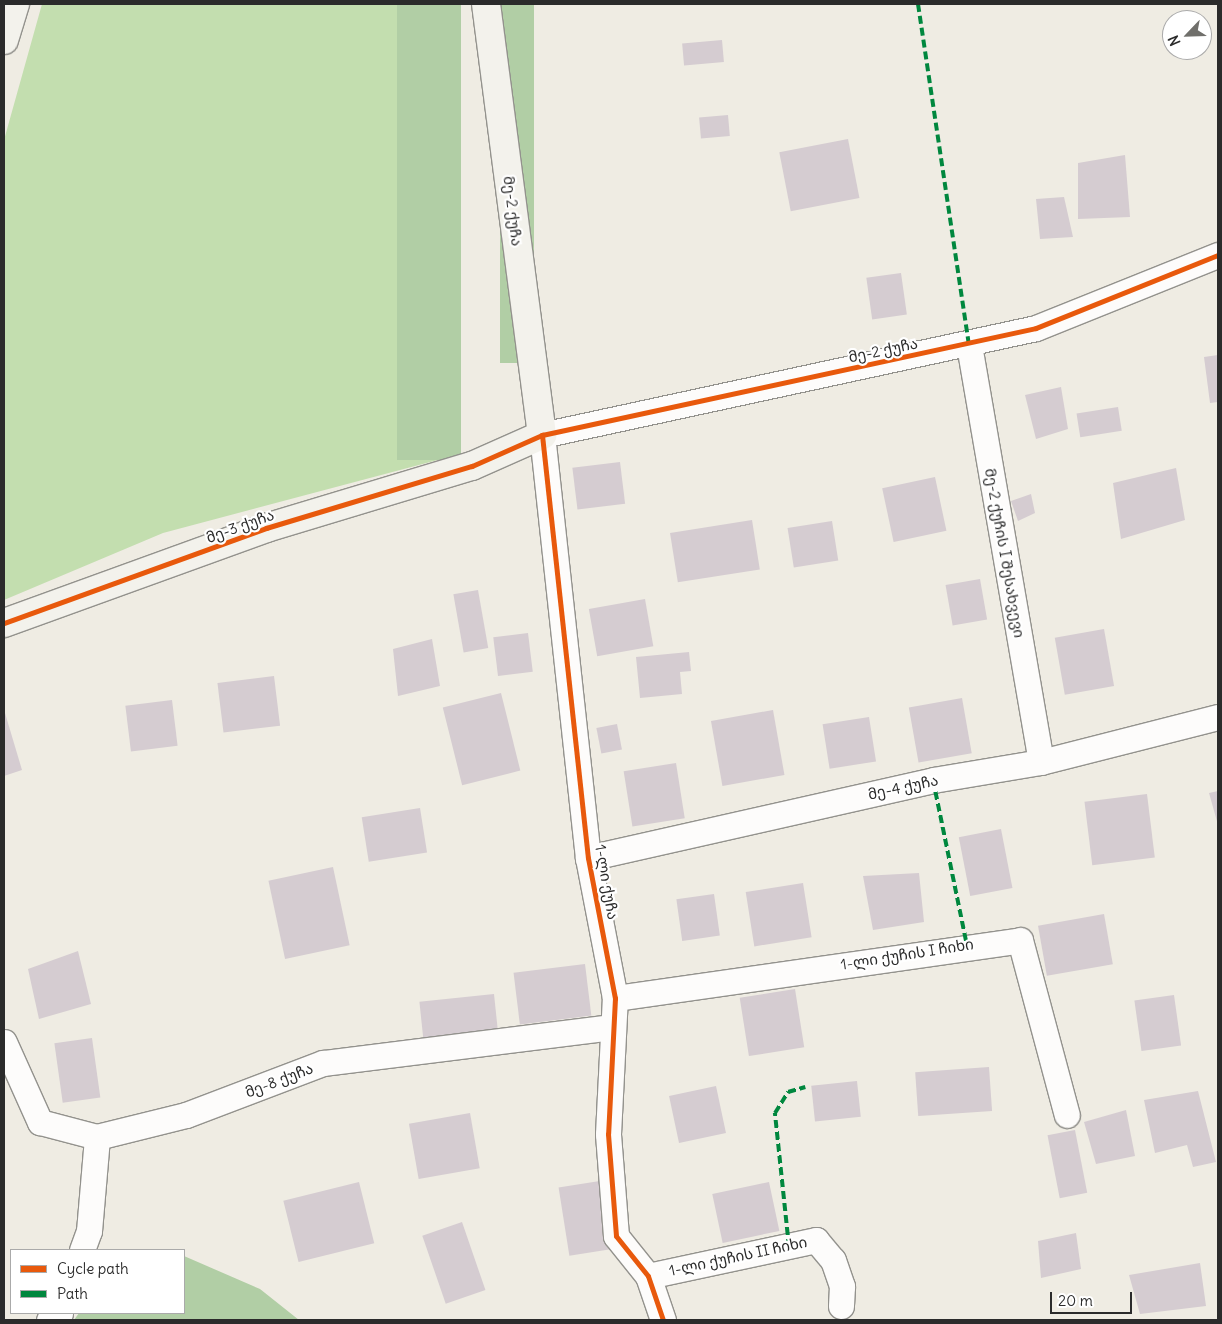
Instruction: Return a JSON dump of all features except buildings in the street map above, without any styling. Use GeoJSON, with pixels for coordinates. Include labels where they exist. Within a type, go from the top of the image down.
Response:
{"type":"FeatureCollection","features":[{"type":"Feature","properties":{"kind":"street"},"geometry":{"type":"LineString","coordinates":[[4,40],[15,4]]}},
{"type":"Feature","properties":{"kind":"street","name":"მე-2 ქუჩა"},"geometry":{"type":"LineString","coordinates":[[486,4],[542,435],[969,345],[1036,328],[1218,255]]}},
{"type":"Feature","properties":{"kind":"street","name":"მე-2 ქუჩის I შესახვევი"},"geometry":{"type":"LineString","coordinates":[[969,345],[1041,762]]}},
{"type":"Feature","properties":{"kind":"street","name":"მე-3 ქუჩა"},"geometry":{"type":"LineString","coordinates":[[4,623],[266,528],[366,502],[472,466],[542,435]]}},
{"type":"Feature","properties":{"kind":"street","name":"1-ლი ქუჩა"},"geometry":{"type":"LineString","coordinates":[[542,435],[588,858],[616,998],[612,1027],[608,1134],[616,1236],[648,1276],[663,1320]]}},
{"type":"Feature","properties":{"kind":"street","name":"მე-4 ქუჩა"},"geometry":{"type":"LineString","coordinates":[[588,858],[933,780],[1041,762],[1218,717]]}},
{"type":"Feature","properties":{"kind":"street","name":"1-ლი ქუჩის I ჩიხი"},"geometry":{"type":"LineString","coordinates":[[616,998],[1020,940],[1067,1115]]}},
{"type":"Feature","properties":{"kind":"street","name":"მე-8 ქუჩა"},"geometry":{"type":"LineString","coordinates":[[4,1042],[40,1122],[97,1137],[186,1115],[323,1063],[612,1027]]}},
{"type":"Feature","properties":{"kind":"street"},"geometry":{"type":"LineString","coordinates":[[82,1249],[89,1231],[97,1137]]}},
{"type":"Feature","properties":{"kind":"street","name":"1-ლი ქუჩის II ჩიხი"},"geometry":{"type":"LineString","coordinates":[[648,1276],[816,1240],[833,1260],[842,1286],[841,1306]]}},
{"type":"Feature","properties":{"kind":"green space"},"geometry":{"type":"Polygon","coordinates":[[[42,4],[397,4],[449,457],[163,533],[4,600],[4,140],[42,4]]]}},
{"type":"Feature","properties":{"kind":"green space"},"geometry":{"type":"Polygon","coordinates":[[[397,4],[461,4],[461,460],[397,460],[397,4]]]}},
{"type":"Feature","properties":{"kind":"green space"},"geometry":{"type":"Polygon","coordinates":[[[500,4],[534,4],[534,363],[500,363],[500,4]]]}},
{"type":"Feature","properties":{"kind":"green space"},"geometry":{"type":"Polygon","coordinates":[[[185,1256],[260,1289],[299,1320],[74,1320],[78,1314],[185,1314],[185,1256]]]}},
{"type":"Feature","properties":{"kind":"marked path"},"geometry":{"type":"LineString","coordinates":[[918,4],[969,345]]}},
{"type":"Feature","properties":{"kind":"marked path"},"geometry":{"type":"LineString","coordinates":[[933,780],[967,945]]}},
{"type":"Feature","properties":{"kind":"marked path"},"geometry":{"type":"LineString","coordinates":[[789,1247],[775,1113],[788,1092],[805,1087]]}},
{"type":"Feature","properties":{"kind":"cycle path"},"geometry":{"type":"LineString","coordinates":[[4,623],[266,528],[472,466],[542,435],[1036,328],[1218,255]]}},
{"type":"Feature","properties":{"kind":"cycle path"},"geometry":{"type":"LineString","coordinates":[[542,435],[588,858],[615,998],[608,1134],[616,1236],[648,1276],[663,1320]]}}]}
